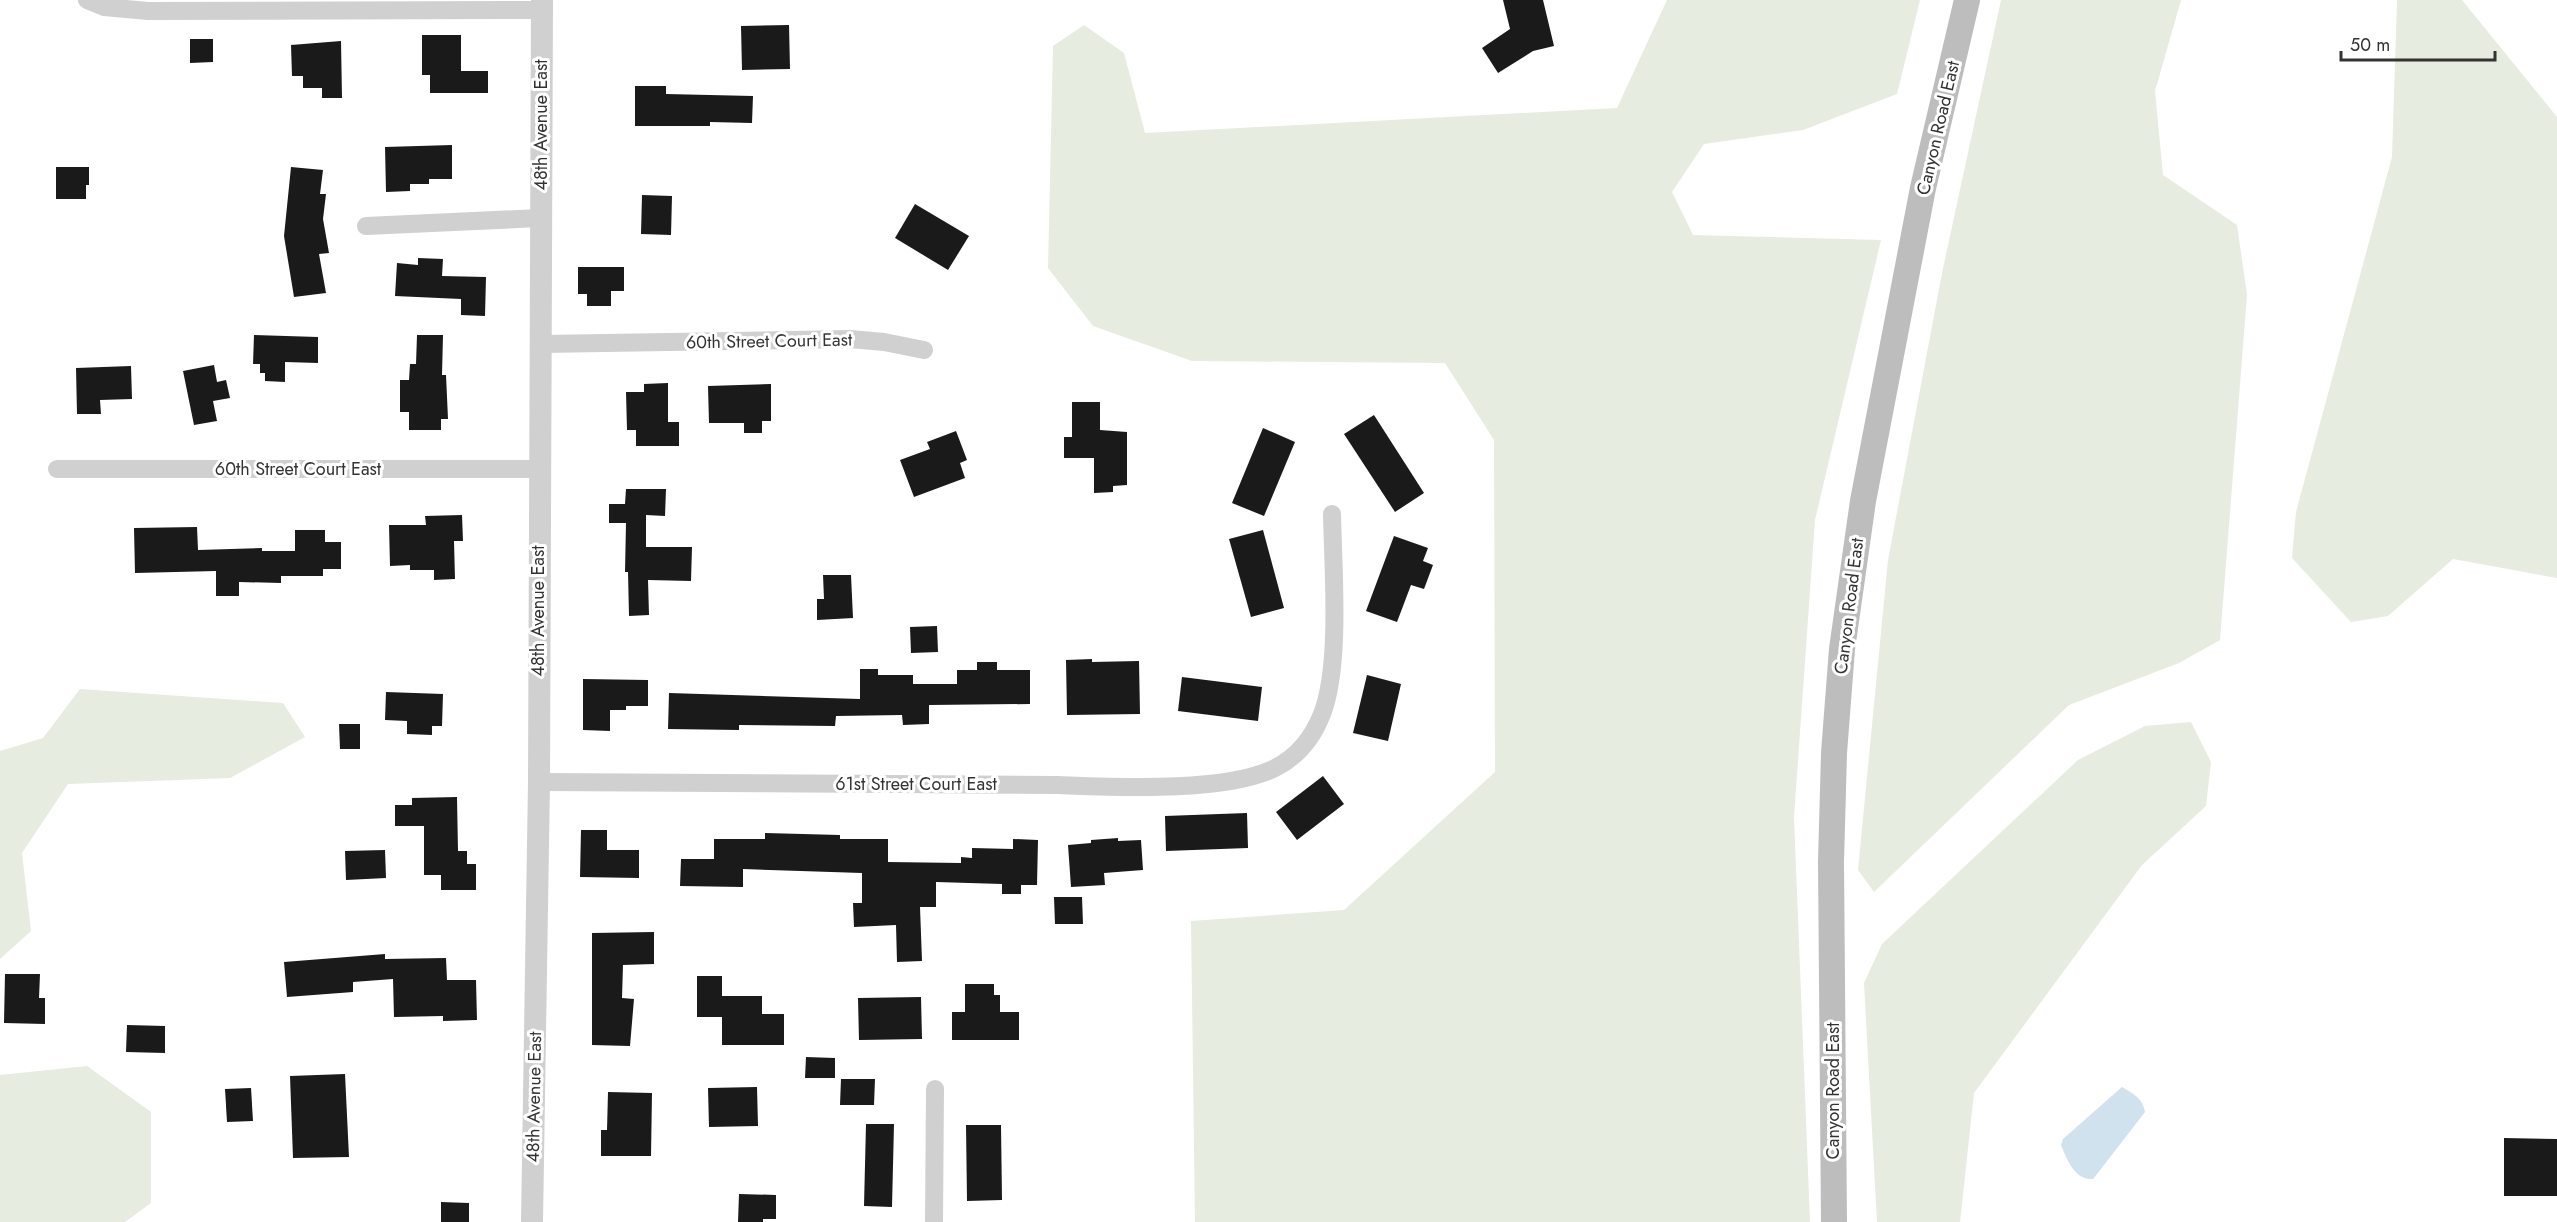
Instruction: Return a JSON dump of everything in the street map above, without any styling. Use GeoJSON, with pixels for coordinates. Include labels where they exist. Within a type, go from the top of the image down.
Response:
{"type":"FeatureCollection","features":[{"type":"Feature","properties":{"kind":"main road","name":"Canyon Road East"},"geometry":{"type":"LineString","coordinates":[[1834,1222],[1831,862],[1834,753],[1842,649],[1863,501],[1923,188],[1967,0]]}},
{"type":"Feature","properties":{"kind":"street"},"geometry":{"type":"LineString","coordinates":[[87,0],[104,7],[148,11],[542,5]]}},
{"type":"Feature","properties":{"kind":"street","name":"48th Avenue East"},"geometry":{"type":"LineString","coordinates":[[532,1222],[539,782],[542,5]]}},
{"type":"Feature","properties":{"kind":"street"},"geometry":{"type":"LineString","coordinates":[[366,226],[540,218]]}},
{"type":"Feature","properties":{"kind":"street","name":"60th Street Court East"},"geometry":{"type":"LineString","coordinates":[[541,344],[850,339],[884,342],[924,350]]}},
{"type":"Feature","properties":{"kind":"street","name":"60th Street Court East"},"geometry":{"type":"LineString","coordinates":[[57,469],[539,469]]}},
{"type":"Feature","properties":{"kind":"street","name":"61st Street Court East"},"geometry":{"type":"LineString","coordinates":[[539,782],[1125,787],[1197,783],[1255,776],[1288,760],[1314,731],[1322,713],[1329,685],[1332,634],[1332,514]]}},
{"type":"Feature","properties":{"kind":"street"},"geometry":{"type":"LineString","coordinates":[[934,1222],[935,1089]]}},
{"type":"Feature","properties":{"kind":"shaded area"},"geometry":{"type":"Polygon","coordinates":[[[1667,0],[1920,0],[1897,94],[1803,130],[1704,144],[1672,192],[1693,235],[1881,240],[1815,520],[1794,817],[1810,1222],[1195,1222],[1191,921],[1344,910],[1495,772],[1494,440],[1445,363],[1192,361],[1093,326],[1048,268],[1053,46],[1084,25],[1124,53],[1145,133],[1617,108],[1667,0]]]}},
{"type":"Feature","properties":{"kind":"shaded area"},"geometry":{"type":"Polygon","coordinates":[[[2001,0],[2181,0],[2155,91],[2163,175],[2237,225],[2247,295],[2220,640],[2179,663],[2069,705],[1874,892],[1858,870],[1888,560],[1942,273],[2001,0]]]}},
{"type":"Feature","properties":{"kind":"shaded area"},"geometry":{"type":"Polygon","coordinates":[[[2397,0],[2462,0],[2557,117],[2557,578],[2453,559],[2388,616],[2351,622],[2292,558],[2296,512],[2392,157],[2397,0]]]}},
{"type":"Feature","properties":{"kind":"shaded area"},"geometry":{"type":"Polygon","coordinates":[[[80,689],[283,703],[305,737],[230,778],[68,784],[22,853],[31,931],[0,959],[0,751],[43,738],[80,689]]]}},
{"type":"Feature","properties":{"kind":"shaded area"},"geometry":{"type":"Polygon","coordinates":[[[2191,722],[2211,762],[2206,806],[2142,865],[1974,1093],[1960,1222],[1877,1222],[1864,983],[1882,944],[2078,760],[2145,726],[2191,722]]]}},
{"type":"Feature","properties":{"kind":"shaded area"},"geometry":{"type":"Polygon","coordinates":[[[87,1066],[151,1112],[151,1203],[125,1222],[0,1222],[0,1075],[87,1066]]]}},
{"type":"Feature","properties":{"kind":"water"},"geometry":{"type":"Polygon","coordinates":[[[2122,1087],[2139,1100],[2145,1112],[2093,1179],[2081,1176],[2072,1168],[2066,1156],[2061,1145],[2063,1139],[2122,1087]]]}},
{"type":"Feature","properties":{"kind":"building"},"geometry":{"type":"Polygon","coordinates":[[[1503,0],[1543,0],[1554,46],[1533,51],[1498,73],[1482,48],[1510,29],[1503,0]]]}},
{"type":"Feature","properties":{"kind":"building"},"geometry":{"type":"Polygon","coordinates":[[[789,25],[790,69],[742,70],[741,26],[789,25]]]}},
{"type":"Feature","properties":{"kind":"building"},"geometry":{"type":"Polygon","coordinates":[[[422,35],[461,35],[461,71],[488,71],[488,93],[430,93],[430,75],[422,75],[422,35]]]}},
{"type":"Feature","properties":{"kind":"building"},"geometry":{"type":"Polygon","coordinates":[[[190,39],[213,39],[213,62],[190,63],[190,39]]]}},
{"type":"Feature","properties":{"kind":"building"},"geometry":{"type":"Polygon","coordinates":[[[341,41],[342,98],[322,98],[322,88],[303,88],[303,76],[292,76],[291,45],[341,41]]]}},
{"type":"Feature","properties":{"kind":"building"},"geometry":{"type":"Polygon","coordinates":[[[635,86],[666,86],[666,94],[753,96],[752,123],[710,122],[710,126],[635,126],[635,86]]]}},
{"type":"Feature","properties":{"kind":"building"},"geometry":{"type":"Polygon","coordinates":[[[452,145],[452,179],[429,179],[429,184],[410,184],[410,191],[386,192],[385,147],[452,145]]]}},
{"type":"Feature","properties":{"kind":"building"},"geometry":{"type":"Polygon","coordinates":[[[56,167],[89,167],[86,199],[56,199],[56,167]]]}},
{"type":"Feature","properties":{"kind":"building"},"geometry":{"type":"Polygon","coordinates":[[[291,167],[323,170],[320,194],[326,194],[323,219],[329,253],[319,254],[326,293],[294,297],[284,236],[291,167]]]}},
{"type":"Feature","properties":{"kind":"building"},"geometry":{"type":"Polygon","coordinates":[[[642,195],[672,196],[671,235],[641,234],[642,195]]]}},
{"type":"Feature","properties":{"kind":"building"},"geometry":{"type":"Polygon","coordinates":[[[915,204],[969,236],[948,270],[895,238],[915,204]]]}},
{"type":"Feature","properties":{"kind":"building"},"geometry":{"type":"Polygon","coordinates":[[[418,258],[443,259],[442,276],[486,277],[485,316],[461,315],[461,299],[395,296],[397,263],[418,265],[418,258]]]}},
{"type":"Feature","properties":{"kind":"building"},"geometry":{"type":"Polygon","coordinates":[[[578,267],[624,267],[624,291],[611,291],[611,306],[587,306],[587,294],[578,294],[578,267]]]}},
{"type":"Feature","properties":{"kind":"building"},"geometry":{"type":"Polygon","coordinates":[[[254,335],[318,337],[318,363],[285,362],[285,382],[265,381],[265,373],[260,373],[260,364],[253,364],[254,335]]]}},
{"type":"Feature","properties":{"kind":"building"},"geometry":{"type":"Polygon","coordinates":[[[417,335],[443,335],[442,375],[446,375],[448,419],[441,419],[441,430],[409,430],[409,412],[400,412],[400,380],[409,380],[410,364],[416,364],[417,335]]]}},
{"type":"Feature","properties":{"kind":"building"},"geometry":{"type":"Polygon","coordinates":[[[214,365],[217,382],[226,380],[230,398],[213,401],[217,421],[194,425],[183,371],[214,365]]]}},
{"type":"Feature","properties":{"kind":"building"},"geometry":{"type":"Polygon","coordinates":[[[131,366],[132,399],[100,400],[101,414],[77,414],[76,368],[131,366]]]}},
{"type":"Feature","properties":{"kind":"building"},"geometry":{"type":"Polygon","coordinates":[[[668,383],[668,422],[679,422],[679,446],[636,446],[636,430],[627,430],[626,392],[644,392],[644,384],[668,383]]]}},
{"type":"Feature","properties":{"kind":"building"},"geometry":{"type":"Polygon","coordinates":[[[771,384],[771,421],[762,421],[762,433],[744,433],[744,423],[709,423],[708,386],[771,384]]]}},
{"type":"Feature","properties":{"kind":"building"},"geometry":{"type":"Polygon","coordinates":[[[1072,402],[1100,402],[1100,430],[1127,432],[1127,485],[1113,486],[1113,492],[1094,493],[1094,458],[1064,458],[1064,437],[1072,437],[1072,402]]]}},
{"type":"Feature","properties":{"kind":"building"},"geometry":{"type":"Polygon","coordinates":[[[1374,415],[1424,493],[1395,512],[1344,434],[1374,415]]]}},
{"type":"Feature","properties":{"kind":"building"},"geometry":{"type":"Polygon","coordinates":[[[1263,428],[1295,442],[1264,516],[1232,503],[1263,428]]]}},
{"type":"Feature","properties":{"kind":"building"},"geometry":{"type":"Polygon","coordinates":[[[956,431],[967,460],[960,463],[965,478],[914,497],[900,460],[930,449],[927,442],[956,431]]]}},
{"type":"Feature","properties":{"kind":"building"},"geometry":{"type":"Polygon","coordinates":[[[626,489],[666,489],[665,516],[646,515],[646,547],[692,547],[691,581],[648,580],[649,615],[629,616],[628,572],[625,572],[626,523],[609,523],[609,504],[625,504],[626,489]]]}},
{"type":"Feature","properties":{"kind":"building"},"geometry":{"type":"Polygon","coordinates":[[[462,515],[463,541],[454,541],[455,579],[434,580],[434,570],[410,570],[410,565],[390,566],[389,525],[426,525],[425,516],[462,515]]]}},
{"type":"Feature","properties":{"kind":"building"},"geometry":{"type":"Polygon","coordinates":[[[197,527],[198,550],[262,548],[262,551],[295,551],[295,530],[325,530],[325,542],[341,542],[341,569],[323,569],[323,576],[281,576],[281,583],[239,582],[239,596],[216,596],[216,571],[135,573],[134,528],[197,527]]]}},
{"type":"Feature","properties":{"kind":"building"},"geometry":{"type":"Polygon","coordinates":[[[1263,530],[1284,608],[1251,617],[1229,539],[1263,530]]]}},
{"type":"Feature","properties":{"kind":"building"},"geometry":{"type":"Polygon","coordinates":[[[1394,536],[1428,548],[1423,561],[1433,565],[1424,589],[1411,585],[1397,622],[1366,611],[1394,536]]]}},
{"type":"Feature","properties":{"kind":"building"},"geometry":{"type":"Polygon","coordinates":[[[823,575],[851,575],[853,618],[817,620],[817,599],[824,599],[823,575]]]}},
{"type":"Feature","properties":{"kind":"building"},"geometry":{"type":"Polygon","coordinates":[[[937,626],[938,652],[911,653],[910,627],[937,626]]]}},
{"type":"Feature","properties":{"kind":"building"},"geometry":{"type":"Polygon","coordinates":[[[1092,659],[1092,662],[1139,661],[1140,714],[1067,715],[1066,660],[1092,659]]]}},
{"type":"Feature","properties":{"kind":"building"},"geometry":{"type":"Polygon","coordinates":[[[977,662],[997,662],[997,670],[1030,670],[1030,704],[929,705],[929,724],[903,725],[902,715],[836,716],[835,726],[739,725],[739,730],[668,729],[669,693],[860,699],[860,669],[878,669],[878,675],[913,675],[913,684],[957,684],[957,670],[977,670],[977,662]]]}},
{"type":"Feature","properties":{"kind":"building"},"geometry":{"type":"Polygon","coordinates":[[[1367,675],[1401,684],[1388,741],[1353,733],[1367,675]]]}},
{"type":"Feature","properties":{"kind":"building"},"geometry":{"type":"Polygon","coordinates":[[[1182,677],[1262,687],[1258,721],[1178,711],[1182,677]]]}},
{"type":"Feature","properties":{"kind":"building"},"geometry":{"type":"Polygon","coordinates":[[[583,679],[648,680],[648,706],[626,706],[626,710],[610,710],[610,731],[583,730],[583,679]]]}},
{"type":"Feature","properties":{"kind":"building"},"geometry":{"type":"Polygon","coordinates":[[[386,692],[443,694],[442,726],[432,726],[432,735],[407,734],[407,721],[385,720],[386,692]]]}},
{"type":"Feature","properties":{"kind":"building"},"geometry":{"type":"Polygon","coordinates":[[[339,724],[360,724],[360,749],[340,749],[339,724]]]}},
{"type":"Feature","properties":{"kind":"building"},"geometry":{"type":"Polygon","coordinates":[[[1323,776],[1344,804],[1297,840],[1276,812],[1323,776]]]}},
{"type":"Feature","properties":{"kind":"building"},"geometry":{"type":"Polygon","coordinates":[[[457,797],[458,851],[467,851],[467,864],[476,864],[476,890],[441,890],[441,875],[424,875],[424,826],[395,826],[395,805],[412,805],[412,798],[457,797]]]}},
{"type":"Feature","properties":{"kind":"building"},"geometry":{"type":"Polygon","coordinates":[[[1247,813],[1248,848],[1166,851],[1165,816],[1247,813]]]}},
{"type":"Feature","properties":{"kind":"building"},"geometry":{"type":"Polygon","coordinates":[[[581,830],[607,830],[607,850],[639,850],[639,878],[580,877],[581,830]]]}},
{"type":"Feature","properties":{"kind":"building"},"geometry":{"type":"Polygon","coordinates":[[[765,833],[840,835],[840,839],[888,839],[888,862],[961,863],[961,857],[972,858],[972,848],[1013,849],[1013,839],[1038,840],[1037,885],[1021,885],[1021,894],[1002,894],[1002,884],[936,882],[936,907],[920,907],[922,961],[897,962],[896,925],[854,927],[853,903],[862,903],[862,873],[743,869],[743,887],[680,886],[681,859],[714,859],[714,839],[765,839],[765,833]]]}},
{"type":"Feature","properties":{"kind":"building"},"geometry":{"type":"Polygon","coordinates":[[[1118,838],[1118,841],[1141,840],[1143,870],[1104,873],[1105,885],[1071,887],[1068,845],[1118,838]]]}},
{"type":"Feature","properties":{"kind":"building"},"geometry":{"type":"Polygon","coordinates":[[[385,850],[386,878],[346,880],[345,851],[385,850]]]}},
{"type":"Feature","properties":{"kind":"building"},"geometry":{"type":"Polygon","coordinates":[[[1054,897],[1082,897],[1083,924],[1055,924],[1054,897]]]}},
{"type":"Feature","properties":{"kind":"building"},"geometry":{"type":"Polygon","coordinates":[[[654,932],[654,964],[623,965],[622,998],[634,999],[630,1046],[592,1045],[592,933],[654,932]]]}},
{"type":"Feature","properties":{"kind":"building"},"geometry":{"type":"Polygon","coordinates":[[[385,954],[385,959],[446,958],[447,980],[476,980],[477,1020],[443,1021],[443,1016],[394,1017],[393,979],[353,982],[353,992],[287,997],[284,962],[385,954]]]}},
{"type":"Feature","properties":{"kind":"building"},"geometry":{"type":"Polygon","coordinates":[[[5,974],[40,974],[39,998],[45,998],[45,1024],[4,1023],[5,974]]]}},
{"type":"Feature","properties":{"kind":"building"},"geometry":{"type":"Polygon","coordinates":[[[697,976],[722,976],[722,996],[762,996],[762,1014],[784,1014],[784,1045],[722,1045],[722,1017],[697,1017],[697,976]]]}},
{"type":"Feature","properties":{"kind":"building"},"geometry":{"type":"Polygon","coordinates":[[[965,984],[994,984],[994,995],[1000,995],[1000,1012],[1019,1012],[1019,1040],[952,1040],[952,1012],[965,1012],[965,984]]]}},
{"type":"Feature","properties":{"kind":"building"},"geometry":{"type":"Polygon","coordinates":[[[921,997],[922,1039],[859,1040],[858,998],[921,997]]]}},
{"type":"Feature","properties":{"kind":"building"},"geometry":{"type":"Polygon","coordinates":[[[127,1025],[165,1026],[165,1053],[126,1052],[127,1025]]]}},
{"type":"Feature","properties":{"kind":"building"},"geometry":{"type":"Polygon","coordinates":[[[806,1057],[835,1058],[835,1078],[805,1078],[806,1057]]]}},
{"type":"Feature","properties":{"kind":"building"},"geometry":{"type":"Polygon","coordinates":[[[345,1074],[349,1157],[293,1158],[290,1076],[345,1074]]]}},
{"type":"Feature","properties":{"kind":"building"},"geometry":{"type":"Polygon","coordinates":[[[841,1079],[875,1079],[874,1105],[840,1105],[841,1079]]]}},
{"type":"Feature","properties":{"kind":"building"},"geometry":{"type":"Polygon","coordinates":[[[757,1087],[758,1126],[709,1127],[708,1088],[757,1087]]]}},
{"type":"Feature","properties":{"kind":"building"},"geometry":{"type":"Polygon","coordinates":[[[251,1088],[253,1121],[227,1122],[225,1089],[251,1088]]]}},
{"type":"Feature","properties":{"kind":"building"},"geometry":{"type":"Polygon","coordinates":[[[608,1092],[652,1093],[651,1156],[601,1156],[601,1130],[607,1130],[608,1092]]]}},
{"type":"Feature","properties":{"kind":"building"},"geometry":{"type":"Polygon","coordinates":[[[866,1124],[894,1124],[892,1207],[864,1206],[866,1124]]]}},
{"type":"Feature","properties":{"kind":"building"},"geometry":{"type":"Polygon","coordinates":[[[966,1125],[1001,1125],[1002,1200],[967,1201],[966,1125]]]}},
{"type":"Feature","properties":{"kind":"building"},"geometry":{"type":"Polygon","coordinates":[[[2504,1138],[2557,1139],[2557,1196],[2504,1196],[2504,1138]]]}},
{"type":"Feature","properties":{"kind":"building"},"geometry":{"type":"Polygon","coordinates":[[[739,1194],[776,1195],[776,1219],[763,1219],[763,1222],[738,1222],[739,1194]]]}},
{"type":"Feature","properties":{"kind":"building"},"geometry":{"type":"Polygon","coordinates":[[[441,1202],[469,1203],[469,1222],[441,1222],[441,1202]]]}}]}
